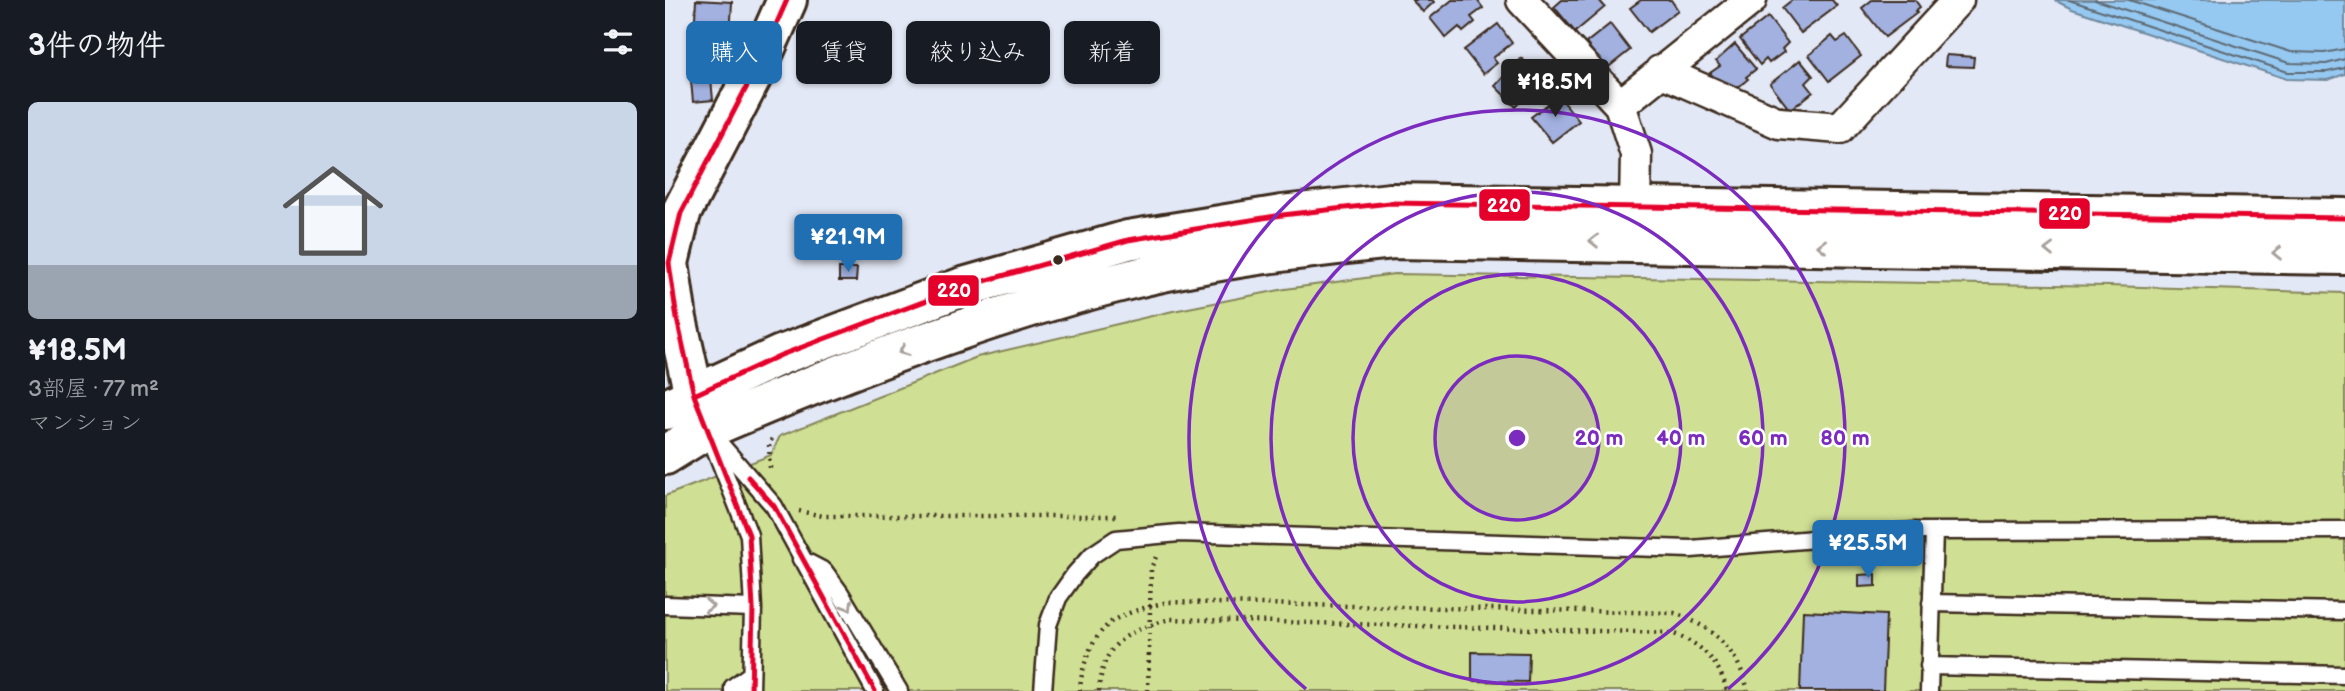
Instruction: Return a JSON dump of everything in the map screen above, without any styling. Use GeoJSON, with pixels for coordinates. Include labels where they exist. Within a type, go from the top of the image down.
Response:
{"type":"FeatureCollection","features":[{"type":"Feature","properties":{"kind":"street"},"geometry":{"type":"LineString","coordinates":[[689,411],[667,264],[681,213],[759,63],[787,0]]}},
{"type":"Feature","properties":{"kind":"street"},"geometry":{"type":"LineString","coordinates":[[1620,105],[1751,0]]}},
{"type":"Feature","properties":{"kind":"street"},"geometry":{"type":"LineString","coordinates":[[1660,71],[1779,123],[1840,128],[1958,0]]}},
{"type":"Feature","properties":{"kind":"street"},"geometry":{"type":"LineString","coordinates":[[1526,2],[1620,105],[1636,154],[1635,206]]}},
{"type":"Feature","properties":{"kind":"street"},"geometry":{"type":"LineString","coordinates":[[665,455],[689,411],[781,355],[960,288],[1128,240],[1282,215],[1390,203],[2345,218]]}},
{"type":"Feature","properties":{"kind":"street"},"geometry":{"type":"LineString","coordinates":[[689,411],[1130,279],[1286,250],[1394,239],[2345,255]]}},
{"type":"Feature","properties":{"kind":"lane"},"geometry":{"type":"LineString","coordinates":[[689,411],[774,506],[874,691]]}},
{"type":"Feature","properties":{"kind":"lane"},"geometry":{"type":"LineString","coordinates":[[689,411],[749,535],[753,608],[751,691]]}},
{"type":"Feature","properties":{"kind":"lane"},"geometry":{"type":"LineString","coordinates":[[1043,691],[1048,625],[1058,597],[1092,555],[1116,539],[1161,534],[1691,549],[1914,531],[2345,530]]}},
{"type":"Feature","properties":{"kind":"lane"},"geometry":{"type":"LineString","coordinates":[[1929,691],[1934,531]]}},
{"type":"Feature","properties":{"kind":"lane"},"geometry":{"type":"LineString","coordinates":[[801,558],[824,571],[899,691]]}},
{"type":"Feature","properties":{"kind":"lane"},"geometry":{"type":"LineString","coordinates":[[1931,603],[2345,611]]}},
{"type":"Feature","properties":{"kind":"lane"},"geometry":{"type":"LineString","coordinates":[[665,604],[753,608]]}},
{"type":"Feature","properties":{"kind":"lane"},"geometry":{"type":"LineString","coordinates":[[1929,666],[2345,675]]}},
{"type":"Feature","properties":{"kind":"lane"},"geometry":{"type":"LineString","coordinates":[[733,691],[733,687],[751,674]]}},
{"type":"Feature","properties":{"kind":"path"},"geometry":{"type":"LineString","coordinates":[[774,435],[769,443],[770,468],[775,478]]}},
{"type":"Feature","properties":{"kind":"path"},"geometry":{"type":"LineString","coordinates":[[791,508],[823,516],[1122,516]]}},
{"type":"Feature","properties":{"kind":"path"},"geometry":{"type":"LineString","coordinates":[[1148,691],[1151,568],[1160,549],[1161,534]]}},
{"type":"Feature","properties":{"kind":"path"},"geometry":{"type":"LineString","coordinates":[[1080,691],[1081,671],[1093,645],[1111,622],[1168,602],[1674,613],[1707,628],[1720,639],[1744,672],[1748,691]]}},
{"type":"Feature","properties":{"kind":"path"},"geometry":{"type":"LineString","coordinates":[[1099,691],[1101,674],[1109,655],[1124,636],[1170,619],[1671,633],[1697,644],[1707,653],[1717,664],[1727,691]]}},
{"type":"Feature","properties":{"kind":"green space"},"geometry":{"type":"Polygon","coordinates":[[[1394,274],[2108,286],[2345,293],[2345,691],[665,691],[665,496],[771,455],[780,436],[977,357],[1173,311],[1285,289],[1394,274]]]}},
{"type":"Feature","properties":{"kind":"water"},"geometry":{"type":"Polygon","coordinates":[[[2054,0],[2345,0],[2345,74],[2328,80],[2287,79],[2072,9],[2054,0]]]}},
{"type":"Feature","properties":{"kind":"building"},"geometry":{"type":"Polygon","coordinates":[[[696,0],[732,2],[731,21],[695,21],[696,0]]]}},
{"type":"Feature","properties":{"kind":"building"},"geometry":{"type":"Polygon","coordinates":[[[1412,0],[1432,0],[1434,2],[1423,12],[1412,0]]]}},
{"type":"Feature","properties":{"kind":"building"},"geometry":{"type":"Polygon","coordinates":[[[1452,0],[1477,0],[1483,8],[1471,17],[1475,22],[1463,32],[1459,27],[1446,38],[1430,18],[1452,0]]]}},
{"type":"Feature","properties":{"kind":"building"},"geometry":{"type":"Polygon","coordinates":[[[1562,0],[1599,0],[1605,7],[1575,32],[1554,7],[1562,0]]]}},
{"type":"Feature","properties":{"kind":"building"},"geometry":{"type":"Polygon","coordinates":[[[1641,0],[1671,0],[1678,10],[1649,32],[1630,8],[1641,0]]]}},
{"type":"Feature","properties":{"kind":"building"},"geometry":{"type":"Polygon","coordinates":[[[1792,0],[1832,0],[1837,6],[1801,33],[1782,8],[1792,0]]]}},
{"type":"Feature","properties":{"kind":"building"},"geometry":{"type":"Polygon","coordinates":[[[1872,0],[1915,0],[1920,7],[1915,11],[1917,13],[1885,37],[1862,8],[1872,0]]]}},
{"type":"Feature","properties":{"kind":"building"},"geometry":{"type":"Polygon","coordinates":[[[1768,17],[1788,43],[1782,49],[1784,52],[1769,63],[1766,59],[1760,65],[1740,39],[1768,17]]]}},
{"type":"Feature","properties":{"kind":"building"},"geometry":{"type":"Polygon","coordinates":[[[1498,24],[1512,43],[1493,58],[1497,63],[1483,74],[1464,50],[1498,24]]]}},
{"type":"Feature","properties":{"kind":"building"},"geometry":{"type":"Polygon","coordinates":[[[1610,24],[1630,50],[1606,69],[1586,43],[1610,24]]]}},
{"type":"Feature","properties":{"kind":"building"},"geometry":{"type":"Polygon","coordinates":[[[1832,36],[1837,42],[1846,36],[1861,56],[1829,81],[1809,55],[1832,36]]]}},
{"type":"Feature","properties":{"kind":"building"},"geometry":{"type":"Polygon","coordinates":[[[1735,44],[1756,69],[1729,95],[1710,73],[1720,66],[1716,61],[1735,44]]]}},
{"type":"Feature","properties":{"kind":"building"},"geometry":{"type":"Polygon","coordinates":[[[1946,55],[1974,57],[1973,67],[1945,66],[1946,55]]]}},
{"type":"Feature","properties":{"kind":"building"},"geometry":{"type":"Polygon","coordinates":[[[1521,58],[1543,78],[1516,107],[1495,86],[1521,58]]]}},
{"type":"Feature","properties":{"kind":"building"},"geometry":{"type":"Polygon","coordinates":[[[1800,60],[1813,76],[1806,83],[1813,92],[1790,110],[1770,84],[1800,60]]]}},
{"type":"Feature","properties":{"kind":"building"},"geometry":{"type":"Polygon","coordinates":[[[691,84],[711,84],[713,100],[693,102],[691,84]]]}},
{"type":"Feature","properties":{"kind":"building"},"geometry":{"type":"Polygon","coordinates":[[[1559,96],[1579,121],[1552,142],[1531,117],[1559,96]]]}},
{"type":"Feature","properties":{"kind":"building"},"geometry":{"type":"Polygon","coordinates":[[[832,223],[840,223],[841,233],[833,234],[832,223]]]}},
{"type":"Feature","properties":{"kind":"building"},"geometry":{"type":"Polygon","coordinates":[[[839,268],[857,268],[856,281],[839,281],[839,268]]]}},
{"type":"Feature","properties":{"kind":"building"},"geometry":{"type":"Polygon","coordinates":[[[1876,574],[1876,586],[1859,587],[1859,575],[1876,574]]]}},
{"type":"Feature","properties":{"kind":"building"},"geometry":{"type":"Polygon","coordinates":[[[1803,611],[1886,615],[1883,691],[1800,691],[1803,611]]]}},
{"type":"Feature","properties":{"kind":"building"},"geometry":{"type":"Polygon","coordinates":[[[1472,652],[1529,653],[1528,682],[1472,681],[1472,652]]]}},
{"type":"Feature","properties":{"kind":"transit line","name":"220"},"geometry":{"type":"LineString","coordinates":[[751,691],[753,608],[749,535],[694,395],[677,319],[669,263],[681,213],[759,63],[787,0]]}},
{"type":"Feature","properties":{"kind":"transit line","name":"220"},"geometry":{"type":"LineString","coordinates":[[694,395],[781,355],[960,288],[1128,240],[1282,215],[1390,203],[2345,218]]}},
{"type":"Feature","properties":{"kind":"transit line","name":"220"},"geometry":{"type":"LineString","coordinates":[[748,477],[774,506],[875,691]]}}]}
